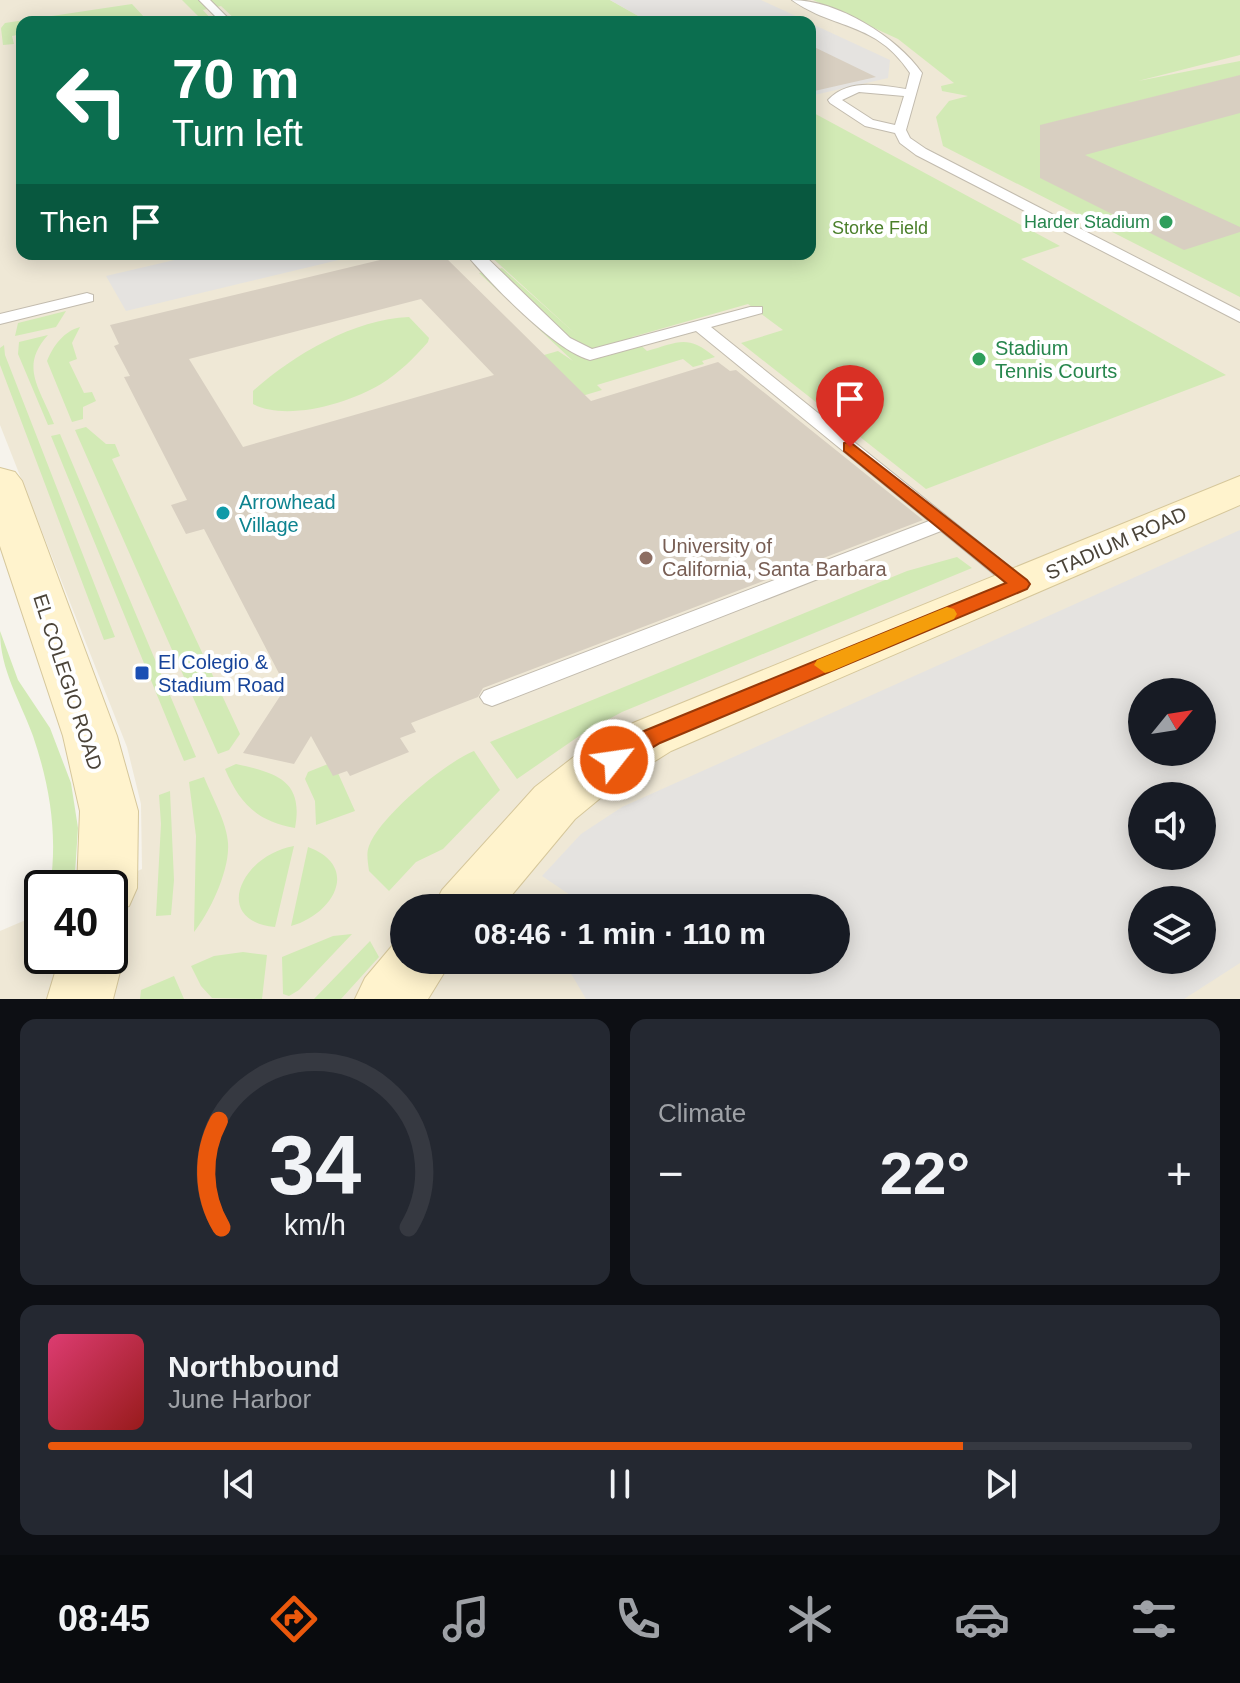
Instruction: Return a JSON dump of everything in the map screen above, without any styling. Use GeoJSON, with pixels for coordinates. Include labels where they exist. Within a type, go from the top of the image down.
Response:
{"type":"FeatureCollection","features":[{"type":"Feature","properties":{"kind":"street","name":"EL COLEGIO ROAD"},"geometry":{"type":"LineString","coordinates":[[0,481],[90,736],[109,811],[107,870]]}},
{"type":"Feature","properties":{"kind":"street","name":"STADIUM ROAD"},"geometry":{"type":"LineString","coordinates":[[476,894],[555,803],[618,757],[652,737],[1240,489]]}},
{"type":"Feature","properties":{"kind":"street"},"geometry":{"type":"LineString","coordinates":[[80,999],[87,974]]}},
{"type":"Feature","properties":{"kind":"street"},"geometry":{"type":"LineString","coordinates":[[388,999],[409,974]]}},
{"type":"Feature","properties":{"kind":"lane"},"geometry":{"type":"LineString","coordinates":[[204,0],[221,16]]}},
{"type":"Feature","properties":{"kind":"lane"},"geometry":{"type":"LineString","coordinates":[[797,0],[878,35],[906,54],[916,73],[900,130],[905,140],[921,152],[1240,317]]}},
{"type":"Feature","properties":{"kind":"lane"},"geometry":{"type":"LineString","coordinates":[[900,130],[869,123],[834,100],[845,92],[861,89],[910,93]]}},
{"type":"Feature","properties":{"kind":"lane"},"geometry":{"type":"LineString","coordinates":[[480,260],[577,351],[590,355],[756,310]]}},
{"type":"Feature","properties":{"kind":"lane"},"geometry":{"type":"LineString","coordinates":[[0,319],[87,298]]}},
{"type":"Feature","properties":{"kind":"lane"},"geometry":{"type":"LineString","coordinates":[[699,326],[1020,584]]}},
{"type":"Feature","properties":{"kind":"lane"},"geometry":{"type":"LineString","coordinates":[[492,697],[944,523]]}},
{"type":"Feature","properties":{"kind":"shaded area","name":"University of California, Santa Barbara"},"geometry":{"type":"Polygon","coordinates":[[[0,0],[1240,0],[1240,999],[0,999],[0,931],[24,921],[24,974],[128,974],[128,875],[142,869],[141,804],[127,747],[0,425],[0,0]]]}},
{"type":"Feature","properties":{"kind":"shaded area"},"geometry":{"type":"Polygon","coordinates":[[[610,0],[761,0],[796,16],[638,16],[610,0]]]}},
{"type":"Feature","properties":{"kind":"shaded area"},"geometry":{"type":"Polygon","coordinates":[[[816,26],[890,60],[888,78],[816,95],[816,26]]]}},
{"type":"Feature","properties":{"kind":"shaded area"},"geometry":{"type":"Polygon","coordinates":[[[174,260],[339,260],[126,311],[106,276],[174,260]]]}},
{"type":"Feature","properties":{"kind":"shaded area"},"geometry":{"type":"Polygon","coordinates":[[[1240,530],[1240,963],[1184,999],[586,999],[571,974],[850,974],[850,894],[569,894],[542,876],[581,834],[622,807],[1240,530]]]}},
{"type":"Feature","properties":{"kind":"green space"},"geometry":{"type":"Polygon","coordinates":[[[182,0],[610,0],[638,16],[232,16],[221,6],[203,10],[200,7],[208,16],[198,16],[182,0]]]}},
{"type":"Feature","properties":{"kind":"green space","name":"Harder Stadium"},"geometry":{"type":"Polygon","coordinates":[[[813,0],[1240,0],[1240,55],[1138,81],[1240,61],[1240,297],[943,146],[936,117],[949,101],[968,96],[942,91],[941,86],[954,83],[898,39],[813,0]]]}},
{"type":"Feature","properties":{"kind":"green space"},"geometry":{"type":"Polygon","coordinates":[[[132,4],[143,16],[52,16],[132,4]]]}},
{"type":"Feature","properties":{"kind":"green space"},"geometry":{"type":"Polygon","coordinates":[[[16,21],[16,35],[12,36],[14,44],[3,45],[1,28],[5,23],[16,21]]]}},
{"type":"Feature","properties":{"kind":"green space","name":"Storke Field"},"geometry":{"type":"Polygon","coordinates":[[[816,114],[1060,246],[1021,259],[1226,375],[926,489],[741,343],[783,330],[748,304],[632,337],[647,351],[682,342],[697,345],[715,357],[702,361],[704,364],[693,367],[683,359],[597,385],[602,390],[532,411],[544,355],[558,351],[573,361],[479,273],[502,268],[579,337],[495,260],[816,260],[816,114]]]}},
{"type":"Feature","properties":{"kind":"green space"},"geometry":{"type":"Polygon","coordinates":[[[66,311],[56,327],[15,336],[18,323],[66,311]]]}},
{"type":"Feature","properties":{"kind":"green space"},"geometry":{"type":"Polygon","coordinates":[[[409,317],[429,338],[428,342],[406,365],[381,384],[353,398],[300,411],[267,409],[253,404],[253,391],[305,352],[367,324],[409,317]]]}},
{"type":"Feature","properties":{"kind":"green space"},"geometry":{"type":"Polygon","coordinates":[[[80,327],[72,343],[77,359],[69,362],[84,393],[92,392],[96,401],[83,407],[83,419],[72,422],[47,361],[60,340],[80,327]]]}},
{"type":"Feature","properties":{"kind":"green space"},"geometry":{"type":"Polygon","coordinates":[[[48,335],[39,347],[33,368],[54,424],[48,425],[18,354],[19,342],[48,335]]]}},
{"type":"Feature","properties":{"kind":"green space"},"geometry":{"type":"Polygon","coordinates":[[[4,345],[5,355],[115,637],[104,640],[0,365],[0,348],[4,345]]]}},
{"type":"Feature","properties":{"kind":"green space"},"geometry":{"type":"Polygon","coordinates":[[[86,427],[106,444],[115,444],[120,456],[112,459],[240,734],[229,750],[218,754],[75,430],[86,427]]]}},
{"type":"Feature","properties":{"kind":"green space"},"geometry":{"type":"Polygon","coordinates":[[[60,434],[196,757],[184,761],[51,436],[60,434]]]}},
{"type":"Feature","properties":{"kind":"green space"},"geometry":{"type":"Polygon","coordinates":[[[957,557],[972,568],[622,712],[585,732],[517,779],[490,742],[907,571],[957,557]]]}},
{"type":"Feature","properties":{"kind":"green space"},"geometry":{"type":"Polygon","coordinates":[[[0,631],[18,680],[50,728],[71,783],[78,828],[75,870],[52,870],[53,830],[44,773],[7,672],[0,631]]]}},
{"type":"Feature","properties":{"kind":"green space"},"geometry":{"type":"Polygon","coordinates":[[[474,751],[500,790],[443,849],[416,862],[389,891],[369,871],[368,849],[375,834],[415,792],[474,751]]]}},
{"type":"Feature","properties":{"kind":"green space"},"geometry":{"type":"Polygon","coordinates":[[[333,762],[355,811],[316,825],[315,801],[305,779],[308,772],[333,762]]]}},
{"type":"Feature","properties":{"kind":"green space"},"geometry":{"type":"Polygon","coordinates":[[[236,764],[263,771],[284,781],[295,799],[295,828],[270,821],[251,809],[237,792],[225,769],[236,764]]]}},
{"type":"Feature","properties":{"kind":"green space"},"geometry":{"type":"Polygon","coordinates":[[[204,777],[225,827],[228,854],[218,890],[194,932],[196,836],[189,782],[204,777]]]}},
{"type":"Feature","properties":{"kind":"green space"},"geometry":{"type":"Polygon","coordinates":[[[170,791],[174,880],[171,915],[156,916],[161,824],[159,795],[170,791]]]}},
{"type":"Feature","properties":{"kind":"green space"},"geometry":{"type":"Polygon","coordinates":[[[294,846],[275,927],[255,922],[244,913],[239,901],[248,874],[275,852],[294,846]]]}},
{"type":"Feature","properties":{"kind":"green space"},"geometry":{"type":"Polygon","coordinates":[[[308,847],[334,866],[337,878],[335,890],[319,912],[291,926],[308,847]]]}},
{"type":"Feature","properties":{"kind":"green space"},"geometry":{"type":"Polygon","coordinates":[[[352,934],[299,990],[289,996],[283,994],[282,957],[333,936],[352,934]]]}},
{"type":"Feature","properties":{"kind":"green space"},"geometry":{"type":"Polygon","coordinates":[[[370,941],[379,957],[341,999],[314,999],[370,941]]]}},
{"type":"Feature","properties":{"kind":"green space"},"geometry":{"type":"Polygon","coordinates":[[[243,952],[267,955],[262,999],[212,998],[201,986],[191,966],[214,956],[243,952]]]}},
{"type":"Feature","properties":{"kind":"green space"},"geometry":{"type":"Polygon","coordinates":[[[174,976],[184,999],[140,999],[141,990],[174,976]]]}},
{"type":"Feature","properties":{"kind":"building"},"geometry":{"type":"Polygon","coordinates":[[[816,48],[876,77],[816,91],[816,48]]]}},
{"type":"Feature","properties":{"kind":"building"},"geometry":{"type":"Polygon","coordinates":[[[1240,75],[1240,113],[1085,155],[1240,227],[1240,232],[1184,250],[1040,178],[1040,125],[1240,75]]]}},
{"type":"Feature","properties":{"kind":"building"},"geometry":{"type":"Polygon","coordinates":[[[380,260],[448,260],[591,401],[718,362],[730,371],[736,370],[923,520],[483,688],[478,697],[411,723],[416,732],[400,738],[409,752],[350,776],[347,771],[333,776],[311,736],[294,764],[243,753],[286,687],[204,529],[186,534],[171,505],[187,500],[124,377],[130,376],[114,346],[119,344],[110,325],[380,260]],[[421,299],[189,359],[243,447],[494,375],[421,299]]]}},
{"type":"Feature","properties":{"kind":"slow traffic"},"geometry":{"type":"LineString","coordinates":[[825,665],[947,614]]}},
{"type":"Feature","properties":{"kind":"place","name":"Harder Stadium"},"geometry":{"type":"Point","coordinates":[1166,222]}},
{"type":"Feature","properties":{"kind":"place","name":"Stadium Tennis Courts"},"geometry":{"type":"Point","coordinates":[979,359]}},
{"type":"Feature","properties":{"kind":"place","name":"Arrowhead Village"},"geometry":{"type":"Point","coordinates":[223,513]}},
{"type":"Feature","properties":{"kind":"place","name":"University of California, Santa Barbara"},"geometry":{"type":"Point","coordinates":[646,558]}},
{"type":"Feature","properties":{"kind":"place","name":"El Colegio & Stadium Road"},"geometry":{"type":"Point","coordinates":[142,673]}},
{"type":"Feature","properties":{"kind":"route"},"geometry":{"type":"LineString","coordinates":[[614,760],[652,737],[1020,584],[850,447]]}}]}
